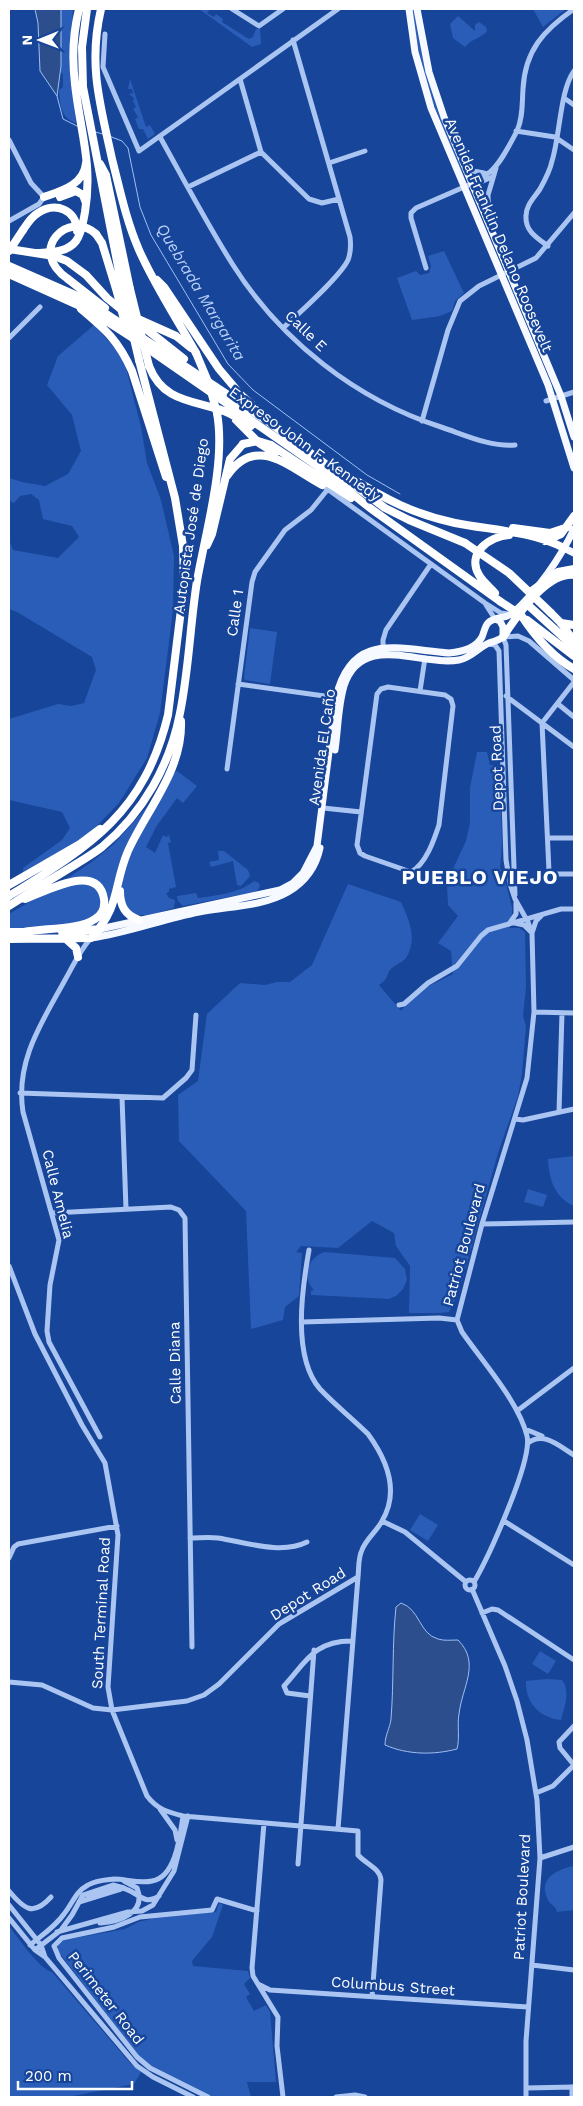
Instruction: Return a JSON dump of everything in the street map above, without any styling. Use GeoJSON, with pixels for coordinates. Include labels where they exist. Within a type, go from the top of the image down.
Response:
{"type":"FeatureCollection","features":[{"type":"Feature","properties":{"kind":"highway"},"geometry":{"type":"LineString","coordinates":[[37,253],[55,252],[68,248],[79,236],[86,205],[89,177],[74,84],[73,59],[79,9]]}},
{"type":"Feature","properties":{"kind":"highway","name":"Autopista José de Diego"},"geometry":{"type":"LineString","coordinates":[[9,896],[88,845],[129,804],[142,784],[159,747],[168,715],[184,585],[183,546],[176,498],[132,334],[83,87],[82,57],[88,9]]}},
{"type":"Feature","properties":{"kind":"highway","name":"Autopista José de Diego"},"geometry":{"type":"LineString","coordinates":[[12,904],[92,854],[128,821],[143,802],[163,768],[170,751],[180,712],[192,616],[219,450],[217,413],[210,384],[196,353],[150,272],[128,220],[110,149],[94,72],[95,41],[101,9]]}},
{"type":"Feature","properties":{"kind":"highway"},"geometry":{"type":"LineString","coordinates":[[44,197],[60,193],[79,179],[86,166],[85,144]]}},
{"type":"Feature","properties":{"kind":"highway"},"geometry":{"type":"LineString","coordinates":[[44,197],[55,198],[76,191],[82,195],[86,205]]}},
{"type":"Feature","properties":{"kind":"highway"},"geometry":{"type":"LineString","coordinates":[[68,248],[78,230],[74,218],[66,209],[54,207],[43,210],[32,217],[9,250],[54,256],[73,264],[107,298],[184,360],[191,369]]}},
{"type":"Feature","properties":{"kind":"highway"},"geometry":{"type":"LineString","coordinates":[[110,316],[105,307],[59,272],[51,261],[50,253],[53,241],[63,230],[73,227],[88,227],[102,243],[123,291],[149,366],[158,383],[178,398],[231,415],[254,427],[370,508]]}},
{"type":"Feature","properties":{"kind":"highway","name":"Expreso John F. Kennedy"},"geometry":{"type":"LineString","coordinates":[[9,266],[75,295],[110,316],[270,423],[385,508],[404,518],[465,543],[509,573],[561,623],[574,641]]}},
{"type":"Feature","properties":{"kind":"highway"},"geometry":{"type":"LineString","coordinates":[[150,272],[164,287],[219,369],[241,395],[270,423]]}},
{"type":"Feature","properties":{"kind":"highway","name":"Expreso John F. Kennedy"},"geometry":{"type":"LineString","coordinates":[[9,274],[68,299],[96,314],[320,468],[370,508],[521,615],[574,656]]}},
{"type":"Feature","properties":{"kind":"highway"},"geometry":{"type":"LineString","coordinates":[[68,299],[111,334],[125,354],[147,415],[163,470],[176,498]]}},
{"type":"Feature","properties":{"kind":"highway"},"geometry":{"type":"LineString","coordinates":[[126,313],[176,336],[196,353]]}},
{"type":"Feature","properties":{"kind":"highway"},"geometry":{"type":"LineString","coordinates":[[231,415],[259,443],[325,487]]}},
{"type":"Feature","properties":{"kind":"highway"},"geometry":{"type":"LineString","coordinates":[[202,554],[212,534],[230,459],[243,444],[258,441],[271,445],[357,502],[370,508]]}},
{"type":"Feature","properties":{"kind":"highway"},"geometry":{"type":"LineString","coordinates":[[224,480],[231,470],[243,460],[254,456],[266,456],[282,462],[325,487]]}},
{"type":"Feature","properties":{"kind":"highway"},"geometry":{"type":"LineString","coordinates":[[335,470],[348,476],[378,496],[402,506],[455,523],[545,540],[564,548]]}},
{"type":"Feature","properties":{"kind":"highway"},"geometry":{"type":"LineString","coordinates":[[545,540],[556,537],[571,528],[574,516]]}},
{"type":"Feature","properties":{"kind":"highway"},"geometry":{"type":"LineString","coordinates":[[455,523],[480,523],[539,533],[550,533],[571,528]]}},
{"type":"Feature","properties":{"kind":"highway"},"geometry":{"type":"LineString","coordinates":[[501,602],[479,575],[476,556],[483,545],[491,539],[504,536],[529,537]]}},
{"type":"Feature","properties":{"kind":"highway"},"geometry":{"type":"LineString","coordinates":[[533,590],[558,572],[574,569]]}},
{"type":"Feature","properties":{"kind":"highway"},"geometry":{"type":"LineString","coordinates":[[502,636],[512,621],[540,591],[559,577],[574,575]]}},
{"type":"Feature","properties":{"kind":"highway"},"geometry":{"type":"LineString","coordinates":[[528,604],[574,647]]}},
{"type":"Feature","properties":{"kind":"highway"},"geometry":{"type":"LineString","coordinates":[[521,615],[540,640],[574,670]]}},
{"type":"Feature","properties":{"kind":"highway"},"geometry":{"type":"LineString","coordinates":[[561,623],[574,625]]}},
{"type":"Feature","properties":{"kind":"highway"},"geometry":{"type":"LineString","coordinates":[[561,623],[574,635]]}},
{"type":"Feature","properties":{"kind":"highway"},"geometry":{"type":"LineString","coordinates":[[544,654],[574,670]]}},
{"type":"Feature","properties":{"kind":"highway"},"geometry":{"type":"LineString","coordinates":[[91,938],[100,929],[111,912],[129,850],[158,797],[174,760],[181,737],[180,712]]}},
{"type":"Feature","properties":{"kind":"highway"},"geometry":{"type":"LineString","coordinates":[[9,884],[80,844],[112,822]]}},
{"type":"Feature","properties":{"kind":"highway"},"geometry":{"type":"LineString","coordinates":[[12,904],[77,880],[93,882],[103,896],[102,911],[96,919],[89,922],[24,932]]}},
{"type":"Feature","properties":{"kind":"highway"},"geometry":{"type":"LineString","coordinates":[[120,882],[120,898],[123,908],[130,916],[139,920]]}},
{"type":"Feature","properties":{"kind":"highway","name":"Avenida El Caño"},"geometry":{"type":"LineString","coordinates":[[9,932],[100,929]]}},
{"type":"Feature","properties":{"kind":"highway","name":"Avenida El Caño"},"geometry":{"type":"LineString","coordinates":[[9,941],[91,938]]}},
{"type":"Feature","properties":{"kind":"highway"},"geometry":{"type":"LineString","coordinates":[[66,939],[76,948],[78,957]]}},
{"type":"Feature","properties":{"kind":"main road","name":"Avenida Franklin Delano Roosevelt"},"geometry":{"type":"LineString","coordinates":[[408,9],[415,52],[425,90],[467,186],[574,468]]}},
{"type":"Feature","properties":{"kind":"main road","name":"Avenida Franklin Delano Roosevelt"},"geometry":{"type":"LineString","coordinates":[[417,9],[424,52],[434,89],[462,164],[467,186],[490,229],[561,396],[574,436]]}},
{"type":"Feature","properties":{"kind":"main road"},"geometry":{"type":"LineString","coordinates":[[495,619],[512,614],[533,590],[564,548],[571,528]]}},
{"type":"Feature","properties":{"kind":"main road"},"geometry":{"type":"LineString","coordinates":[[564,548],[574,553]]}},
{"type":"Feature","properties":{"kind":"main road"},"geometry":{"type":"LineString","coordinates":[[495,619],[502,624],[502,636]]}},
{"type":"Feature","properties":{"kind":"main road","name":"Avenida El Caño"},"geometry":{"type":"LineString","coordinates":[[91,938],[198,912],[269,901],[288,892],[305,879],[317,860],[339,698],[355,668],[363,661],[383,651],[461,652],[480,640],[488,623],[495,619]]}},
{"type":"Feature","properties":{"kind":"main road","name":"Avenida El Caño"},"geometry":{"type":"LineString","coordinates":[[383,651],[425,658],[460,660],[488,643],[499,640],[502,636]]}},
{"type":"Feature","properties":{"kind":"main road","name":"Avenida El Caño"},"geometry":{"type":"LineString","coordinates":[[100,929],[198,906],[259,896],[288,886],[303,873],[312,859],[317,846],[325,809]]}},
{"type":"Feature","properties":{"kind":"street"},"geometry":{"type":"LineString","coordinates":[[232,9],[240,11],[259,26],[284,9]]}},
{"type":"Feature","properties":{"kind":"street"},"geometry":{"type":"LineString","coordinates":[[105,34],[103,67],[139,151],[338,9]]}},
{"type":"Feature","properties":{"kind":"street"},"geometry":{"type":"LineString","coordinates":[[490,229],[488,195],[492,177],[516,131],[521,115],[524,75],[532,52],[550,27],[574,9]]}},
{"type":"Feature","properties":{"kind":"street"},"geometry":{"type":"LineString","coordinates":[[283,328],[344,266],[351,249],[350,237],[340,199],[293,40]]}},
{"type":"Feature","properties":{"kind":"street"},"geometry":{"type":"LineString","coordinates":[[548,246],[531,232],[526,215],[530,204],[546,178],[558,138],[567,86],[574,71]]}},
{"type":"Feature","properties":{"kind":"street"},"geometry":{"type":"LineString","coordinates":[[240,79],[261,152],[309,199],[322,203],[340,199]]}},
{"type":"Feature","properties":{"kind":"street"},"geometry":{"type":"LineString","coordinates":[[564,98],[574,105]]}},
{"type":"Feature","properties":{"kind":"street"},"geometry":{"type":"LineString","coordinates":[[516,131],[558,138],[574,150]]}},
{"type":"Feature","properties":{"kind":"street","name":"Calle E"},"geometry":{"type":"LineString","coordinates":[[160,137],[234,266],[258,300],[283,328],[323,364],[377,400],[422,421],[489,443],[504,446],[514,445]]}},
{"type":"Feature","properties":{"kind":"street"},"geometry":{"type":"LineString","coordinates":[[9,140],[32,184],[44,197],[39,204],[9,221]]}},
{"type":"Feature","properties":{"kind":"street"},"geometry":{"type":"LineString","coordinates":[[330,163],[365,151]]}},
{"type":"Feature","properties":{"kind":"street"},"geometry":{"type":"LineString","coordinates":[[188,187],[261,152]]}},
{"type":"Feature","properties":{"kind":"street"},"geometry":{"type":"LineString","coordinates":[[462,164],[470,170],[481,174],[497,165]]}},
{"type":"Feature","properties":{"kind":"street"},"geometry":{"type":"LineString","coordinates":[[467,186],[473,180],[490,172],[497,165]]}},
{"type":"Feature","properties":{"kind":"street"},"geometry":{"type":"LineString","coordinates":[[426,268],[410,218],[411,213],[416,208],[492,177]]}},
{"type":"Feature","properties":{"kind":"street"},"geometry":{"type":"LineString","coordinates":[[422,421],[448,330],[460,301],[478,286],[536,258],[574,213]]}},
{"type":"Feature","properties":{"kind":"street"},"geometry":{"type":"LineString","coordinates":[[9,338],[40,307]]}},
{"type":"Feature","properties":{"kind":"street"},"geometry":{"type":"LineString","coordinates":[[549,400],[574,392]]}},
{"type":"Feature","properties":{"kind":"street"},"geometry":{"type":"LineString","coordinates":[[325,487],[485,603],[501,613],[512,614]]}},
{"type":"Feature","properties":{"kind":"street","name":"Calle 1"},"geometry":{"type":"LineString","coordinates":[[227,769],[252,582],[255,572],[284,530],[311,510],[325,487]]}},
{"type":"Feature","properties":{"kind":"street"},"geometry":{"type":"LineString","coordinates":[[383,651],[386,630],[431,564]]}},
{"type":"Feature","properties":{"kind":"street"},"geometry":{"type":"LineString","coordinates":[[485,603],[495,619]]}},
{"type":"Feature","properties":{"kind":"street"},"geometry":{"type":"LineString","coordinates":[[502,636],[522,637],[574,681],[542,723],[549,871],[554,874],[574,874]]}},
{"type":"Feature","properties":{"kind":"street","name":"Depot Road"},"geometry":{"type":"LineString","coordinates":[[502,636],[506,645],[504,695],[506,860],[510,884],[526,919]]}},
{"type":"Feature","properties":{"kind":"street","name":"Depot Road"},"geometry":{"type":"LineString","coordinates":[[488,643],[495,646],[499,651],[504,695]]}},
{"type":"Feature","properties":{"kind":"street"},"geometry":{"type":"LineString","coordinates":[[420,691],[425,658]]}},
{"type":"Feature","properties":{"kind":"street"},"geometry":{"type":"LineString","coordinates":[[238,684],[339,698]]}},
{"type":"Feature","properties":{"kind":"street"},"geometry":{"type":"LineString","coordinates":[[388,687],[420,691],[445,694],[451,699],[453,706],[439,825],[435,838],[419,868],[411,872],[365,856],[360,853],[357,845],[376,694],[388,687]]}},
{"type":"Feature","properties":{"kind":"street"},"geometry":{"type":"LineString","coordinates":[[504,695],[574,747]]}},
{"type":"Feature","properties":{"kind":"street"},"geometry":{"type":"LineString","coordinates":[[558,704],[574,717]]}},
{"type":"Feature","properties":{"kind":"street"},"geometry":{"type":"LineString","coordinates":[[325,809],[361,812]]}},
{"type":"Feature","properties":{"kind":"street"},"geometry":{"type":"LineString","coordinates":[[548,838],[574,838]]}},
{"type":"Feature","properties":{"kind":"street"},"geometry":{"type":"LineString","coordinates":[[512,924],[516,914],[515,898]]}},
{"type":"Feature","properties":{"kind":"street"},"geometry":{"type":"LineString","coordinates":[[399,1005],[404,1004],[428,983],[457,966],[488,930],[561,909],[574,909]]}},
{"type":"Feature","properties":{"kind":"street"},"geometry":{"type":"LineString","coordinates":[[512,924],[524,925],[532,933],[536,921],[542,915]]}},
{"type":"Feature","properties":{"kind":"street","name":"Patriot Boulevard"},"geometry":{"type":"LineString","coordinates":[[474,1582],[504,1520],[523,1466],[528,1443],[525,1428],[518,1411],[462,1332],[457,1320],[482,1224],[527,1078],[534,1012],[532,933],[526,919]]}},
{"type":"Feature","properties":{"kind":"street","name":"Calle Amelia"},"geometry":{"type":"LineString","coordinates":[[91,938],[78,957],[36,1034],[24,1065],[20,1093],[23,1112],[59,1240],[59,1248],[50,1285],[48,1337],[56,1356],[100,1438]]}},
{"type":"Feature","properties":{"kind":"street"},"geometry":{"type":"LineString","coordinates":[[534,1012],[574,1013]]}},
{"type":"Feature","properties":{"kind":"street"},"geometry":{"type":"LineString","coordinates":[[559,1112],[562,1013]]}},
{"type":"Feature","properties":{"kind":"street"},"geometry":{"type":"LineString","coordinates":[[20,1093],[164,1098],[192,1070],[196,1015]]}},
{"type":"Feature","properties":{"kind":"street"},"geometry":{"type":"LineString","coordinates":[[122,1097],[126,1209]]}},
{"type":"Feature","properties":{"kind":"street"},"geometry":{"type":"LineString","coordinates":[[515,1119],[523,1120],[574,1109]]}},
{"type":"Feature","properties":{"kind":"street","name":"Calle Diana"},"geometry":{"type":"LineString","coordinates":[[52,1213],[171,1208],[179,1210],[185,1218],[192,1647]]}},
{"type":"Feature","properties":{"kind":"street"},"geometry":{"type":"LineString","coordinates":[[482,1224],[574,1222]]}},
{"type":"Feature","properties":{"kind":"street","name":"Depot Road"},"geometry":{"type":"LineString","coordinates":[[9,1682],[42,1686],[94,1708],[112,1710],[187,1701],[204,1695],[219,1684],[279,1624],[358,1577],[362,1549],[387,1511],[391,1494],[391,1482],[385,1461],[368,1434],[320,1389],[311,1376],[304,1356],[302,1322],[308,1250]]}},
{"type":"Feature","properties":{"kind":"street","name":"South Terminal Road"},"geometry":{"type":"LineString","coordinates":[[9,1266],[35,1334],[82,1426],[105,1463],[117,1526],[118,1553],[108,1687],[112,1710],[147,1796],[159,1808],[175,1830],[178,1843]]}},
{"type":"Feature","properties":{"kind":"street"},"geometry":{"type":"LineString","coordinates":[[302,1322],[439,1318],[457,1320]]}},
{"type":"Feature","properties":{"kind":"street"},"geometry":{"type":"LineString","coordinates":[[518,1411],[574,1368]]}},
{"type":"Feature","properties":{"kind":"street"},"geometry":{"type":"LineString","coordinates":[[525,1428],[574,1455]]}},
{"type":"Feature","properties":{"kind":"street"},"geometry":{"type":"LineString","coordinates":[[528,1443],[537,1438],[545,1438]]}},
{"type":"Feature","properties":{"kind":"street"},"geometry":{"type":"LineString","coordinates":[[504,1520],[574,1564]]}},
{"type":"Feature","properties":{"kind":"street"},"geometry":{"type":"LineString","coordinates":[[382,1521],[405,1532],[466,1582]]}},
{"type":"Feature","properties":{"kind":"street"},"geometry":{"type":"LineString","coordinates":[[9,1558],[14,1547],[18,1544],[117,1526]]}},
{"type":"Feature","properties":{"kind":"street"},"geometry":{"type":"LineString","coordinates":[[190,1538],[215,1538],[272,1547],[298,1546],[307,1542]]}},
{"type":"Feature","properties":{"kind":"street"},"geometry":{"type":"LineString","coordinates":[[338,1829],[351,1642],[358,1577]]}},
{"type":"Feature","properties":{"kind":"street"},"geometry":{"type":"LineString","coordinates":[[470,1580],[474,1582],[475,1586],[472,1589],[466,1588],[466,1582],[470,1580]]}},
{"type":"Feature","properties":{"kind":"street","name":"Patriot Boulevard"},"geometry":{"type":"LineString","coordinates":[[472,1589],[517,1701],[528,1740],[536,1793],[540,1858],[528,2007],[526,2097]]}},
{"type":"Feature","properties":{"kind":"street"},"geometry":{"type":"LineString","coordinates":[[482,1613],[492,1609],[498,1610],[574,1660]]}},
{"type":"Feature","properties":{"kind":"street"},"geometry":{"type":"LineString","coordinates":[[310,1696],[287,1693],[284,1686],[314,1650],[337,1642],[351,1642]]}},
{"type":"Feature","properties":{"kind":"street"},"geometry":{"type":"LineString","coordinates":[[298,1864],[314,1650]]}},
{"type":"Feature","properties":{"kind":"street"},"geometry":{"type":"LineString","coordinates":[[536,1793],[553,1786],[574,1765],[560,1748],[559,1742],[574,1726]]}},
{"type":"Feature","properties":{"kind":"street"},"geometry":{"type":"LineString","coordinates":[[159,1808],[185,1816],[358,1831],[358,1855],[381,1875],[372,1997]]}},
{"type":"Feature","properties":{"kind":"street"},"geometry":{"type":"LineString","coordinates":[[30,1945],[60,1919],[74,1897],[86,1885],[97,1880],[119,1879],[145,1882],[160,1879],[167,1872],[178,1843],[185,1816]]}},
{"type":"Feature","properties":{"kind":"street"},"geometry":{"type":"LineString","coordinates":[[57,1932],[128,1912],[133,1913],[153,1905],[174,1871],[185,1816]]}},
{"type":"Feature","properties":{"kind":"street"},"geometry":{"type":"LineString","coordinates":[[264,1823],[252,1968],[253,1976],[278,2017],[277,2046],[283,2097]]}},
{"type":"Feature","properties":{"kind":"street"},"geometry":{"type":"LineString","coordinates":[[540,1858],[574,1848]]}},
{"type":"Feature","properties":{"kind":"street"},"geometry":{"type":"LineString","coordinates":[[119,1879],[134,1886],[140,1897],[137,1908],[133,1913]]}},
{"type":"Feature","properties":{"kind":"street"},"geometry":{"type":"LineString","coordinates":[[34,1950],[57,1932],[72,1916],[86,1893],[118,1885],[140,1897],[150,1900],[161,1894]]}},
{"type":"Feature","properties":{"kind":"street"},"geometry":{"type":"LineString","coordinates":[[9,1891],[20,1904],[30,1909],[40,1908],[51,1897]]}},
{"type":"Feature","properties":{"kind":"street","name":"Perimeter Road"},"geometry":{"type":"LineString","coordinates":[[208,2097],[150,2068],[137,2057],[59,1958],[54,1948],[62,1938],[114,1927],[140,1917],[212,1910],[217,1899],[256,1912]]}},
{"type":"Feature","properties":{"kind":"street"},"geometry":{"type":"LineString","coordinates":[[9,1905],[41,1945],[45,1958]]}},
{"type":"Feature","properties":{"kind":"street"},"geometry":{"type":"LineString","coordinates":[[9,1918],[34,1950],[45,1958],[137,2066],[152,2077],[193,2097]]}},
{"type":"Feature","properties":{"kind":"street"},"geometry":{"type":"LineString","coordinates":[[532,1965],[574,1970]]}},
{"type":"Feature","properties":{"kind":"street","name":"Columbus Street"},"geometry":{"type":"LineString","coordinates":[[257,1983],[270,1990],[528,2007]]}},
{"type":"Feature","properties":{"kind":"street"},"geometry":{"type":"LineString","coordinates":[[526,2088],[573,2087],[572,2097]]}},
{"type":"Feature","properties":{"kind":"street"},"geometry":{"type":"LineString","coordinates":[[336,2097],[345,2095],[365,2097]]}},
{"type":"Feature","properties":{"kind":"shaded area"},"geometry":{"type":"Polygon","coordinates":[[[35,9],[61,9],[61,66],[57,96],[40,71],[38,23],[35,9]]]}},
{"type":"Feature","properties":{"kind":"shaded area"},"geometry":{"type":"Polygon","coordinates":[[[61,9],[73,9],[69,64],[76,123],[64,114],[60,101],[59,90],[63,87],[63,74],[60,72],[61,9]]]}},
{"type":"Feature","properties":{"kind":"shaded area"},"geometry":{"type":"Polygon","coordinates":[[[199,9],[210,9],[207,13],[214,17],[216,14],[223,19],[222,22],[249,39],[253,37],[256,29],[260,29],[261,44],[252,47],[199,9]]]}},
{"type":"Feature","properties":{"kind":"shaded area"},"geometry":{"type":"Polygon","coordinates":[[[411,9],[415,9],[443,121],[465,178],[430,92],[417,43],[411,9]]]}},
{"type":"Feature","properties":{"kind":"shaded area"},"geometry":{"type":"Polygon","coordinates":[[[533,9],[566,9],[543,27],[533,9]]]}},
{"type":"Feature","properties":{"kind":"shaded area"},"geometry":{"type":"Polygon","coordinates":[[[458,16],[475,31],[475,25],[479,22],[486,27],[487,31],[465,47],[453,38],[450,24],[458,16]]]}},
{"type":"Feature","properties":{"kind":"shaded area"},"geometry":{"type":"Polygon","coordinates":[[[130,79],[146,127],[150,125],[155,134],[148,139],[143,129],[139,129],[135,119],[138,117],[133,109],[136,107],[133,101],[134,98],[129,94],[133,93],[132,89],[128,89],[130,79]]]}},
{"type":"Feature","properties":{"kind":"shaded area"},"geometry":{"type":"Polygon","coordinates":[[[444,251],[464,293],[455,301],[452,311],[440,316],[412,320],[397,278],[416,271],[420,275],[429,273],[431,266],[428,256],[444,251]]]}},
{"type":"Feature","properties":{"kind":"shaded area"},"geometry":{"type":"Polygon","coordinates":[[[94,325],[116,349],[125,364],[141,427],[147,463],[161,500],[174,556],[173,610],[160,713],[147,758],[119,803],[87,836],[23,872],[23,868],[62,840],[70,828],[62,812],[9,800],[9,719],[58,704],[71,706],[84,703],[96,670],[92,657],[9,609],[9,540],[13,550],[58,558],[79,537],[72,526],[43,519],[39,500],[31,494],[20,496],[14,503],[10,501],[9,478],[45,486],[68,474],[81,451],[72,415],[47,385],[58,356],[94,325]]]}},
{"type":"Feature","properties":{"kind":"shaded area"},"geometry":{"type":"Polygon","coordinates":[[[250,628],[277,632],[270,684],[245,680],[244,678],[250,628]]]}},
{"type":"Feature","properties":{"kind":"shaded area"},"geometry":{"type":"Polygon","coordinates":[[[477,752],[487,752],[490,765],[498,765],[500,773],[502,845],[500,868],[512,907],[512,915],[508,922],[509,928],[519,928],[525,932],[526,987],[523,1016],[526,1026],[518,1096],[498,1153],[459,1292],[449,1312],[409,1313],[410,1266],[396,1246],[394,1233],[372,1221],[338,1248],[301,1246],[296,1252],[302,1253],[299,1296],[285,1307],[283,1320],[251,1329],[246,1211],[179,1141],[178,1095],[198,1081],[207,1014],[240,983],[265,985],[277,982],[290,982],[312,965],[348,884],[401,902],[404,909],[412,937],[410,951],[406,958],[392,968],[386,979],[379,985],[401,1011],[415,995],[453,974],[451,951],[438,943],[458,916],[448,905],[447,886],[466,841],[470,823],[470,788],[477,752]]]}},
{"type":"Feature","properties":{"kind":"shaded area"},"geometry":{"type":"Polygon","coordinates":[[[177,771],[197,786],[183,803],[177,798],[156,827],[146,847],[155,853],[163,835],[166,837],[169,835],[171,842],[168,843],[176,887],[169,889],[169,892],[166,893],[169,898],[175,900],[174,908],[145,915],[133,914],[127,911],[121,889],[126,864],[171,775],[177,771]]]}},
{"type":"Feature","properties":{"kind":"shaded area"},"geometry":{"type":"Polygon","coordinates":[[[152,801],[125,847],[118,867],[110,905],[99,924],[73,929],[103,913],[100,887],[63,881],[89,864],[114,844],[152,801]]]}},
{"type":"Feature","properties":{"kind":"shaded area"},"geometry":{"type":"Polygon","coordinates":[[[218,851],[224,851],[248,870],[250,876],[241,886],[237,885],[233,861],[211,867],[209,862],[219,860],[218,851]]]}},
{"type":"Feature","properties":{"kind":"shaded area"},"geometry":{"type":"Polygon","coordinates":[[[254,881],[259,883],[260,886],[254,892],[183,906],[178,901],[177,896],[196,893],[198,898],[220,895],[241,889],[254,881]]]}},
{"type":"Feature","properties":{"kind":"shaded area"},"geometry":{"type":"Polygon","coordinates":[[[66,884],[90,884],[98,892],[101,900],[97,912],[89,919],[62,926],[9,928],[9,914],[41,895],[66,884]]]}},
{"type":"Feature","properties":{"kind":"shaded area"},"geometry":{"type":"Polygon","coordinates":[[[574,1156],[574,1206],[562,1198],[554,1187],[548,1159],[574,1156]]]}},
{"type":"Feature","properties":{"kind":"shaded area"},"geometry":{"type":"Polygon","coordinates":[[[528,1189],[547,1195],[543,1207],[524,1202],[528,1189]]]}},
{"type":"Feature","properties":{"kind":"shaded area"},"geometry":{"type":"Polygon","coordinates":[[[325,1252],[395,1258],[405,1269],[407,1280],[403,1289],[396,1296],[389,1299],[311,1295],[311,1291],[314,1290],[308,1279],[308,1268],[314,1258],[325,1252]]]}},
{"type":"Feature","properties":{"kind":"shaded area"},"geometry":{"type":"Polygon","coordinates":[[[420,1514],[438,1525],[428,1541],[410,1530],[420,1514]]]}},
{"type":"Feature","properties":{"kind":"shaded area"},"geometry":{"type":"Polygon","coordinates":[[[401,1603],[412,1610],[423,1627],[432,1636],[443,1640],[458,1640],[465,1649],[469,1666],[458,1718],[457,1749],[421,1753],[403,1751],[385,1745],[391,1719],[396,1607],[401,1603]]]}},
{"type":"Feature","properties":{"kind":"shaded area"},"geometry":{"type":"Polygon","coordinates":[[[540,1651],[556,1661],[548,1674],[532,1664],[540,1651]]]}},
{"type":"Feature","properties":{"kind":"shaded area"},"geometry":{"type":"Polygon","coordinates":[[[562,1680],[565,1684],[566,1700],[561,1720],[553,1719],[540,1713],[528,1696],[526,1681],[562,1680]]]}},
{"type":"Feature","properties":{"kind":"shaded area"},"geometry":{"type":"Polygon","coordinates":[[[574,1866],[574,1910],[557,1912],[556,1908],[548,1900],[545,1886],[550,1876],[574,1866]]]}},
{"type":"Feature","properties":{"kind":"shaded area"},"geometry":{"type":"Polygon","coordinates":[[[219,1903],[223,1905],[212,1937],[192,1961],[193,1966],[248,1971],[250,1978],[244,1984],[250,1994],[246,1997],[254,2011],[266,2005],[270,2012],[276,2082],[247,2082],[251,2097],[210,2097],[151,2066],[138,2056],[58,1951],[58,1945],[64,1940],[125,1929],[138,1922],[155,1918],[216,1912],[219,1903]]]}},
{"type":"Feature","properties":{"kind":"shaded area"},"geometry":{"type":"Polygon","coordinates":[[[9,1926],[35,1959],[52,1972],[131,2064],[141,2072],[134,2084],[68,2097],[9,2097],[9,1926]]]}},
{"type":"Feature","properties":{"kind":"waterway","name":"Quebrada Margarita"},"geometry":{"type":"LineString","coordinates":[[57,96],[63,119],[79,127]]}},
{"type":"Feature","properties":{"kind":"waterway","name":"Quebrada Margarita"},"geometry":{"type":"LineString","coordinates":[[95,132],[103,134]]}},
{"type":"Feature","properties":{"kind":"waterway","name":"Quebrada Margarita"},"geometry":{"type":"LineString","coordinates":[[109,136],[122,141],[128,148],[140,207],[151,235],[228,364],[253,390],[367,475],[400,494]]}},
{"type":"Feature","properties":{"kind":"district","name":"PUEBLO VIEJO"},"geometry":{"type":"Point","coordinates":[480,877]}}]}
